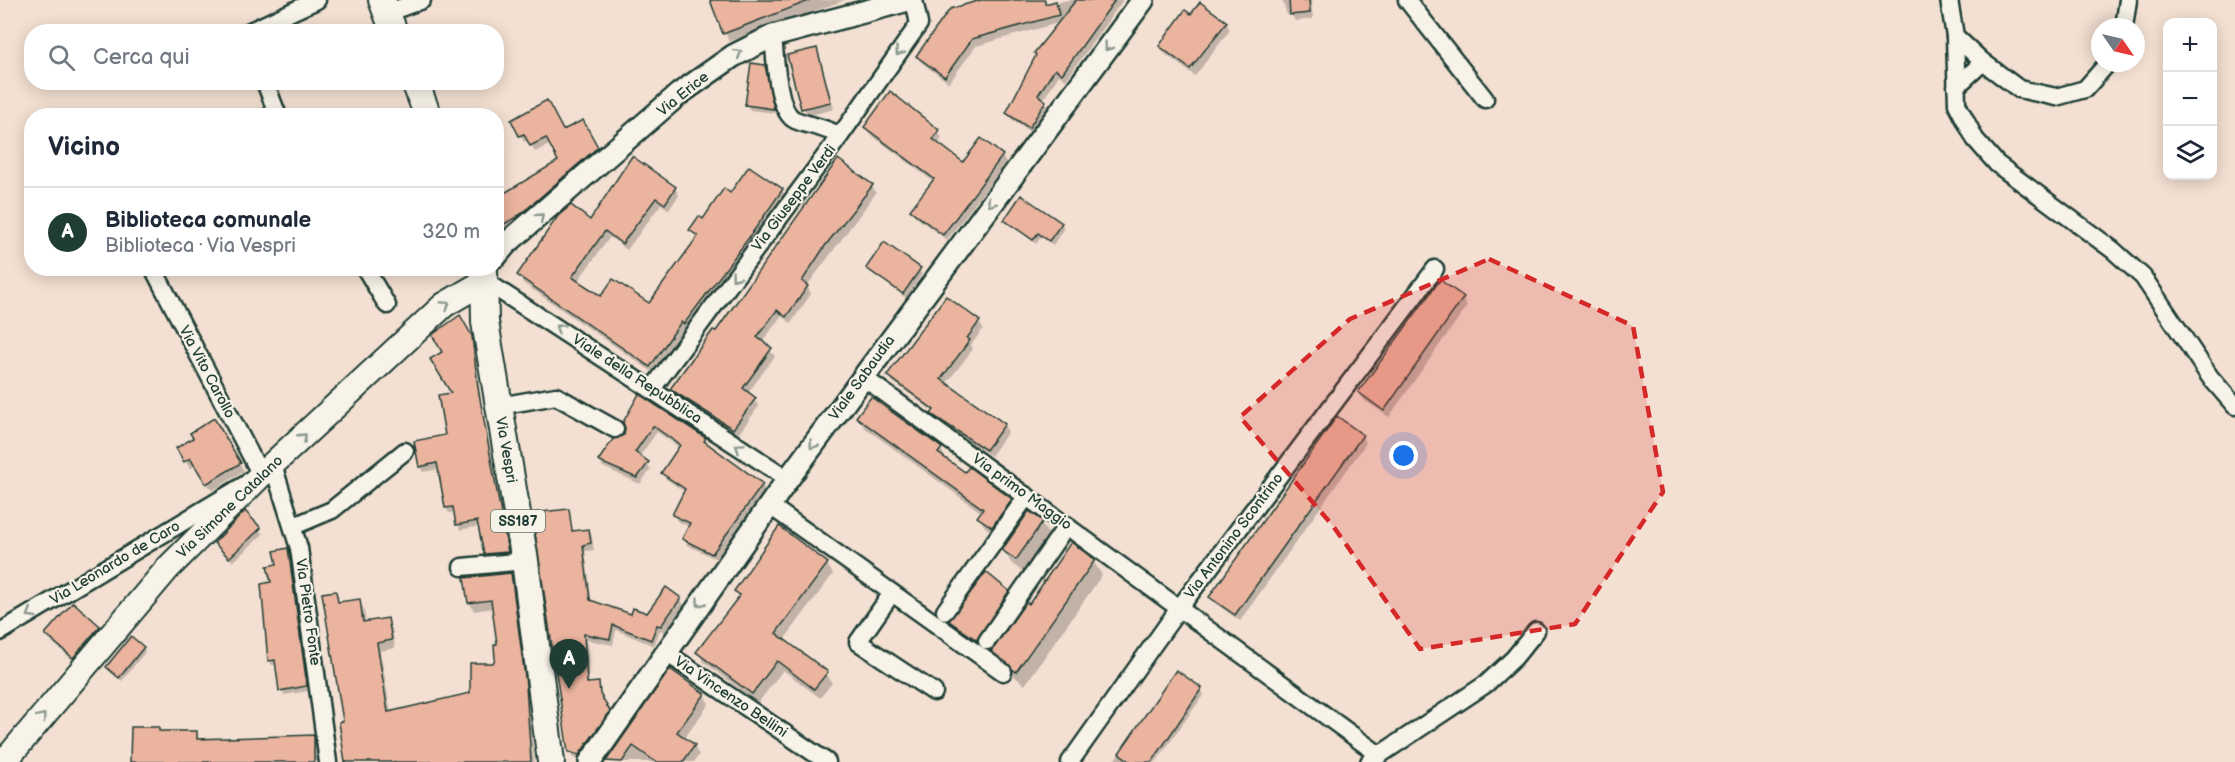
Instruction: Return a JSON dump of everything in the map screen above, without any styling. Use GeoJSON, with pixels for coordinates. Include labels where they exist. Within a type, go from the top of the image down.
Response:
{"type":"FeatureCollection","features":[{"type":"Feature","properties":{"kind":"main road"},"geometry":{"type":"LineString","coordinates":[[417,90],[425,108]]}},
{"type":"Feature","properties":{"kind":"main road","name":"Via Simone Catalano"},"geometry":{"type":"LineString","coordinates":[[4,762],[168,568],[267,470],[444,305],[482,276]]}},
{"type":"Feature","properties":{"kind":"main road","name":"Via Vespri"},"geometry":{"type":"LineString","coordinates":[[486,276],[485,322],[525,561],[551,762]]}},
{"type":"Feature","properties":{"kind":"street"},"geometry":{"type":"LineString","coordinates":[[267,24],[317,0]]}},
{"type":"Feature","properties":{"kind":"street"},"geometry":{"type":"LineString","coordinates":[[387,15],[422,0]]}},
{"type":"Feature","properties":{"kind":"street","name":"Via Erice"},"geometry":{"type":"LineString","coordinates":[[504,244],[678,94],[732,56],[773,36],[908,0]]}},
{"type":"Feature","properties":{"kind":"street","name":"Via Giuseppe Verdi"},"geometry":{"type":"LineString","coordinates":[[652,389],[840,136],[919,24],[914,0]]}},
{"type":"Feature","properties":{"kind":"street","name":"Viale Sabaudia"},"geometry":{"type":"LineString","coordinates":[[590,762],[769,505],[1143,0]]}},
{"type":"Feature","properties":{"kind":"street"},"geometry":{"type":"LineString","coordinates":[[1407,0],[1485,99]]}},
{"type":"Feature","properties":{"kind":"street"},"geometry":{"type":"LineString","coordinates":[[1949,0],[1955,36],[1957,104],[1975,139],[1997,165],[2113,250],[2143,277],[2210,377],[2235,406]]}},
{"type":"Feature","properties":{"kind":"street"},"geometry":{"type":"LineString","coordinates":[[2125,18],[2128,0]]}},
{"type":"Feature","properties":{"kind":"street"},"geometry":{"type":"LineString","coordinates":[[773,36],[783,109],[793,119],[829,129],[840,136]]}},
{"type":"Feature","properties":{"kind":"street"},"geometry":{"type":"LineString","coordinates":[[1955,36],[1983,62],[2019,89],[2056,97],[2085,89],[2100,72]]}},
{"type":"Feature","properties":{"kind":"street"},"geometry":{"type":"LineString","coordinates":[[1956,87],[1983,62]]}},
{"type":"Feature","properties":{"kind":"street"},"geometry":{"type":"LineString","coordinates":[[268,90],[275,108]]}},
{"type":"Feature","properties":{"kind":"street","name":"Via Antonino Scontrino"},"geometry":{"type":"LineString","coordinates":[[1373,758],[1180,607],[1435,269]]}},
{"type":"Feature","properties":{"kind":"street","name":"Via Vito Carollo"},"geometry":{"type":"LineString","coordinates":[[158,276],[267,470]]}},
{"type":"Feature","properties":{"kind":"street"},"geometry":{"type":"LineString","coordinates":[[371,276],[387,305]]}},
{"type":"Feature","properties":{"kind":"street","name":"Viale della Repubblica"},"geometry":{"type":"LineString","coordinates":[[490,276],[652,389],[788,479]]}},
{"type":"Feature","properties":{"kind":"street","name":"Via primo Maggio"},"geometry":{"type":"LineString","coordinates":[[863,377],[1180,607]]}},
{"type":"Feature","properties":{"kind":"street"},"geometry":{"type":"LineString","coordinates":[[499,406],[556,396],[615,429]]}},
{"type":"Feature","properties":{"kind":"street"},"geometry":{"type":"LineString","coordinates":[[294,526],[332,510],[405,451]]}},
{"type":"Feature","properties":{"kind":"street","name":"Via Pietro Fonte"},"geometry":{"type":"LineString","coordinates":[[267,470],[294,526],[299,548],[328,762]]}},
{"type":"Feature","properties":{"kind":"street","name":"Via Leonardo de Caro"},"geometry":{"type":"LineString","coordinates":[[0,632],[267,470]]}},
{"type":"Feature","properties":{"kind":"street"},"geometry":{"type":"LineString","coordinates":[[945,610],[1028,496]]}},
{"type":"Feature","properties":{"kind":"street"},"geometry":{"type":"LineString","coordinates":[[769,505],[1003,672]]}},
{"type":"Feature","properties":{"kind":"street"},"geometry":{"type":"LineString","coordinates":[[987,641],[1067,525]]}},
{"type":"Feature","properties":{"kind":"street"},"geometry":{"type":"LineString","coordinates":[[462,567],[525,561]]}},
{"type":"Feature","properties":{"kind":"street"},"geometry":{"type":"LineString","coordinates":[[892,593],[858,642],[934,692]]}},
{"type":"Feature","properties":{"kind":"street"},"geometry":{"type":"LineString","coordinates":[[1070,762],[1180,607]]}},
{"type":"Feature","properties":{"kind":"street"},"geometry":{"type":"LineString","coordinates":[[1373,758],[1486,684],[1514,658],[1536,631]]}},
{"type":"Feature","properties":{"kind":"street","name":"Via Vincenzo Bellini"},"geometry":{"type":"LineString","coordinates":[[665,652],[827,762]]}},
{"type":"Feature","properties":{"kind":"highlighted area"},"geometry":{"type":"Polygon","coordinates":[[[1489,259],[1633,326],[1663,492],[1575,624],[1420,649],[1333,526],[1240,417],[1350,319],[1489,259]]]}},
{"type":"Feature","properties":{"kind":"building"},"geometry":{"type":"Polygon","coordinates":[[[710,0],[809,0],[809,1],[723,34],[710,0]]]}},
{"type":"Feature","properties":{"kind":"building"},"geometry":{"type":"Polygon","coordinates":[[[981,0],[1045,0],[1045,4],[1056,1],[1059,15],[972,39],[945,77],[916,56],[950,9],[981,0]]]}},
{"type":"Feature","properties":{"kind":"building"},"geometry":{"type":"Polygon","coordinates":[[[1076,0],[1115,0],[1062,74],[1055,69],[1038,95],[1046,101],[1029,128],[1006,113],[1036,55],[1034,53],[1076,0]]]}},
{"type":"Feature","properties":{"kind":"building"},"geometry":{"type":"Polygon","coordinates":[[[1289,0],[1309,0],[1310,13],[1290,15],[1289,0]]]}},
{"type":"Feature","properties":{"kind":"building"},"geometry":{"type":"Polygon","coordinates":[[[1200,2],[1227,22],[1190,69],[1159,46],[1185,10],[1191,14],[1200,2]]]}},
{"type":"Feature","properties":{"kind":"building"},"geometry":{"type":"Polygon","coordinates":[[[817,48],[831,102],[801,109],[787,55],[817,48]]]}},
{"type":"Feature","properties":{"kind":"building"},"geometry":{"type":"Polygon","coordinates":[[[751,63],[765,65],[774,109],[745,105],[751,63]]]}},
{"type":"Feature","properties":{"kind":"building"},"geometry":{"type":"Polygon","coordinates":[[[890,91],[939,130],[933,139],[963,162],[981,138],[1003,155],[943,235],[910,210],[934,179],[864,127],[890,91]]]}},
{"type":"Feature","properties":{"kind":"building"},"geometry":{"type":"Polygon","coordinates":[[[547,100],[563,130],[583,120],[598,147],[521,214],[504,224],[504,193],[558,161],[546,138],[530,146],[524,134],[519,136],[511,120],[547,100]]]}},
{"type":"Feature","properties":{"kind":"building"},"geometry":{"type":"Polygon","coordinates":[[[632,156],[676,187],[665,204],[656,198],[622,244],[605,231],[572,277],[601,296],[613,279],[649,303],[698,236],[689,230],[699,216],[703,219],[724,188],[730,193],[749,166],[783,189],[684,324],[681,322],[650,367],[517,275],[558,216],[571,205],[590,220],[632,156]]]}},
{"type":"Feature","properties":{"kind":"building"},"geometry":{"type":"Polygon","coordinates":[[[838,159],[873,185],[825,246],[802,281],[808,286],[786,317],[777,310],[757,337],[772,348],[743,388],[756,398],[733,429],[670,389],[713,330],[716,331],[838,159]]]}},
{"type":"Feature","properties":{"kind":"building"},"geometry":{"type":"Polygon","coordinates":[[[1021,195],[1062,223],[1049,241],[1038,233],[1033,240],[1004,220],[1021,195]]]}},
{"type":"Feature","properties":{"kind":"building"},"geometry":{"type":"Polygon","coordinates":[[[884,242],[921,268],[903,294],[866,268],[884,242]]]}},
{"type":"Feature","properties":{"kind":"building"},"geometry":{"type":"Polygon","coordinates":[[[1440,280],[1464,297],[1384,411],[1358,392],[1440,280]]]}},
{"type":"Feature","properties":{"kind":"building"},"geometry":{"type":"Polygon","coordinates":[[[946,296],[980,321],[967,338],[970,340],[941,379],[1005,424],[986,450],[931,414],[934,410],[887,375],[946,296]]]}},
{"type":"Feature","properties":{"kind":"building"},"geometry":{"type":"Polygon","coordinates":[[[460,315],[472,336],[478,388],[508,552],[484,554],[477,521],[456,525],[453,507],[445,508],[437,463],[419,467],[414,441],[445,435],[438,395],[451,393],[430,359],[442,352],[432,335],[460,315]]]}},
{"type":"Feature","properties":{"kind":"building"},"geometry":{"type":"Polygon","coordinates":[[[639,394],[706,438],[704,441],[763,484],[712,554],[682,539],[690,523],[672,515],[685,489],[661,473],[680,445],[653,426],[635,452],[649,462],[637,478],[598,461],[613,439],[624,435],[623,422],[639,394]]]}},
{"type":"Feature","properties":{"kind":"building"},"geometry":{"type":"Polygon","coordinates":[[[871,397],[942,448],[938,453],[965,472],[969,467],[1012,499],[992,527],[977,517],[983,509],[856,417],[871,397]]]}},
{"type":"Feature","properties":{"kind":"building"},"geometry":{"type":"Polygon","coordinates":[[[1337,416],[1363,435],[1235,615],[1209,597],[1337,416]]]}},
{"type":"Feature","properties":{"kind":"building"},"geometry":{"type":"Polygon","coordinates":[[[214,418],[241,463],[206,484],[190,458],[184,462],[176,448],[193,438],[190,433],[214,418]]]}},
{"type":"Feature","properties":{"kind":"building"},"geometry":{"type":"Polygon","coordinates":[[[569,509],[572,531],[589,529],[591,543],[583,545],[590,600],[631,614],[633,608],[647,613],[666,587],[681,598],[661,626],[657,625],[651,640],[613,625],[610,639],[584,634],[587,683],[599,682],[600,694],[610,711],[579,755],[568,752],[532,513],[569,509]]]}},
{"type":"Feature","properties":{"kind":"building"},"geometry":{"type":"Polygon","coordinates":[[[245,511],[261,528],[229,558],[214,543],[245,511]]]}},
{"type":"Feature","properties":{"kind":"building"},"geometry":{"type":"Polygon","coordinates":[[[1029,511],[1043,521],[1016,560],[1002,550],[1029,511]]]}},
{"type":"Feature","properties":{"kind":"building"},"geometry":{"type":"Polygon","coordinates":[[[779,526],[828,563],[776,633],[828,672],[814,689],[777,661],[752,694],[696,652],[740,595],[734,591],[779,526]]]}},
{"type":"Feature","properties":{"kind":"building"},"geometry":{"type":"Polygon","coordinates":[[[1071,542],[1095,560],[1016,672],[991,651],[1026,602],[1029,604],[1071,542]]]}},
{"type":"Feature","properties":{"kind":"building"},"geometry":{"type":"Polygon","coordinates":[[[288,548],[307,686],[279,691],[275,660],[268,661],[261,584],[271,582],[267,566],[277,564],[274,551],[288,548]]]}},
{"type":"Feature","properties":{"kind":"building"},"geometry":{"type":"Polygon","coordinates":[[[986,572],[1009,591],[977,640],[949,621],[986,572]]]}},
{"type":"Feature","properties":{"kind":"building"},"geometry":{"type":"Polygon","coordinates":[[[511,573],[526,685],[531,762],[345,762],[339,722],[343,721],[322,593],[336,591],[338,602],[360,599],[363,622],[388,618],[392,640],[377,643],[388,712],[470,693],[470,663],[493,663],[494,645],[497,644],[491,600],[468,603],[464,578],[511,573]]]}},
{"type":"Feature","properties":{"kind":"building"},"geometry":{"type":"Polygon","coordinates":[[[73,602],[100,626],[73,658],[45,634],[73,602]]]}},
{"type":"Feature","properties":{"kind":"building"},"geometry":{"type":"Polygon","coordinates":[[[131,636],[144,647],[119,678],[106,667],[131,636]]]}},
{"type":"Feature","properties":{"kind":"building"},"geometry":{"type":"Polygon","coordinates":[[[670,669],[705,694],[677,732],[695,745],[683,762],[656,762],[633,746],[622,762],[606,761],[670,669]]]}},
{"type":"Feature","properties":{"kind":"building"},"geometry":{"type":"Polygon","coordinates":[[[1176,670],[1202,688],[1152,762],[1131,762],[1119,753],[1176,670]]]}},
{"type":"Feature","properties":{"kind":"building"},"geometry":{"type":"Polygon","coordinates":[[[131,727],[159,727],[159,731],[197,731],[197,739],[314,735],[314,762],[130,762],[131,727]]]}},
{"type":"Feature","properties":{"kind":"place","name":"Biblioteca comunale"},"geometry":{"type":"Point","coordinates":[569,689]}}]}
